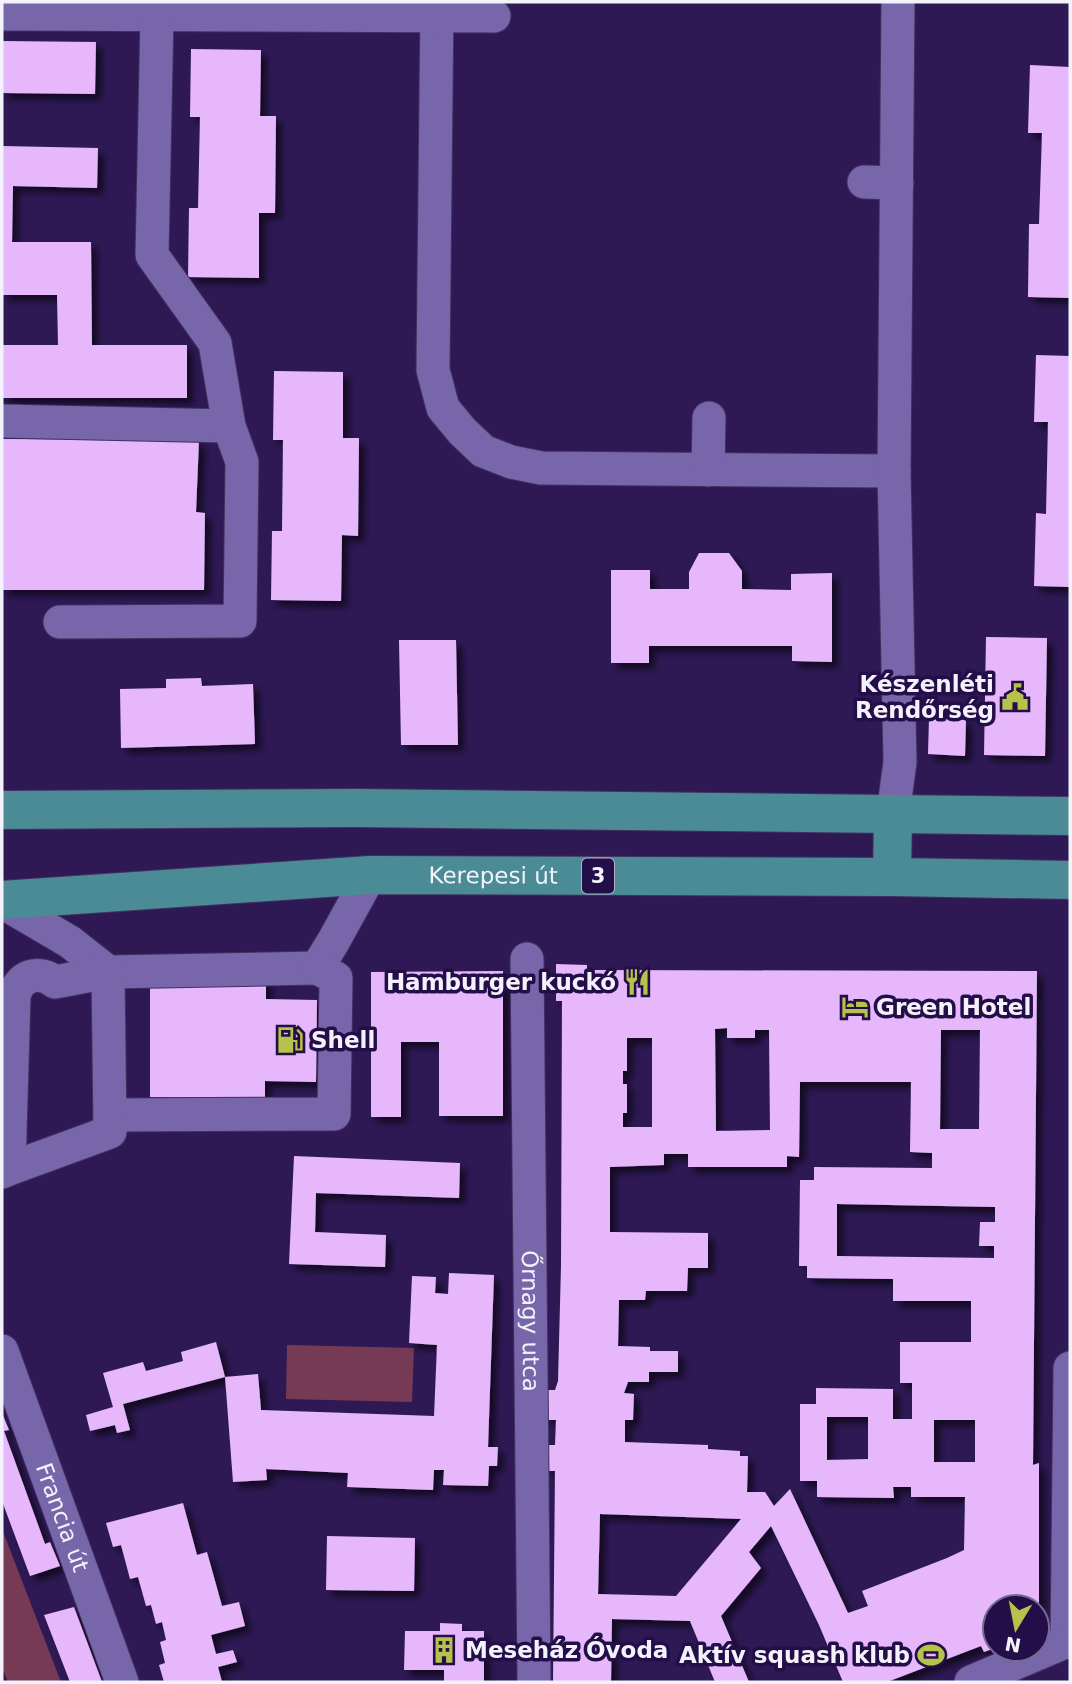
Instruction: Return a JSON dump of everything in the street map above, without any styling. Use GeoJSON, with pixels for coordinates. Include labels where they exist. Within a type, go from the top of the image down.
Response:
{"type":"FeatureCollection","features":[{"type":"Feature","properties":{"kind":"main road"},"geometry":{"type":"LineString","coordinates":[[2,810],[356,808],[1070,816]]}},
{"type":"Feature","properties":{"kind":"main road"},"geometry":{"type":"LineString","coordinates":[[892,877],[893,814]]}},
{"type":"Feature","properties":{"kind":"main road","name":"Kerepesi út"},"geometry":{"type":"LineString","coordinates":[[2,901],[370,876],[1070,880]]}},
{"type":"Feature","properties":{"kind":"street"},"geometry":{"type":"LineString","coordinates":[[893,814],[900,762],[894,471],[898,2]]}},
{"type":"Feature","properties":{"kind":"street"},"geometry":{"type":"LineString","coordinates":[[2,14],[56,8],[157,15],[437,9],[494,16]]}},
{"type":"Feature","properties":{"kind":"street"},"geometry":{"type":"LineString","coordinates":[[437,9],[433,370],[443,408],[462,431],[483,451],[511,462],[541,468],[894,471]]}},
{"type":"Feature","properties":{"kind":"street"},"geometry":{"type":"LineString","coordinates":[[60,622],[240,621],[242,462],[229,426],[215,343],[152,255],[157,15]]}},
{"type":"Feature","properties":{"kind":"street"},"geometry":{"type":"LineString","coordinates":[[864,182],[897,183]]}},
{"type":"Feature","properties":{"kind":"street"},"geometry":{"type":"LineString","coordinates":[[708,470],[709,418]]}},
{"type":"Feature","properties":{"kind":"street"},"geometry":{"type":"LineString","coordinates":[[2,421],[229,426]]}},
{"type":"Feature","properties":{"kind":"street"},"geometry":{"type":"LineString","coordinates":[[317,968],[370,876]]}},
{"type":"Feature","properties":{"kind":"street"},"geometry":{"type":"LineString","coordinates":[[2,901],[70,942],[108,972]]}},
{"type":"Feature","properties":{"kind":"street","name":"Őrnagy utca"},"geometry":{"type":"LineString","coordinates":[[527,959],[534,1682]]}},
{"type":"Feature","properties":{"kind":"street"},"geometry":{"type":"LineString","coordinates":[[108,972],[110,1132],[5,1170],[14,996],[22,980],[43,976],[55,982],[108,972],[317,968],[335,978],[334,1114],[110,1115]]}},
{"type":"Feature","properties":{"kind":"street","name":"Francia út"},"geometry":{"type":"LineString","coordinates":[[2,1350],[122,1682]]}},
{"type":"Feature","properties":{"kind":"street"},"geometry":{"type":"LineString","coordinates":[[971,1682],[1069,1641],[1070,1368]]}},
{"type":"Feature","properties":{"kind":"shaded area"},"geometry":{"type":"Polygon","coordinates":[[[287,1345],[414,1348],[412,1402],[286,1399],[287,1345]]]}},
{"type":"Feature","properties":{"kind":"shaded area"},"geometry":{"type":"Polygon","coordinates":[[[2,1529],[61,1682],[8,1682],[2,1667],[2,1529]]]}},
{"type":"Feature","properties":{"kind":"building"},"geometry":{"type":"Polygon","coordinates":[[[2,41],[96,42],[95,94],[2,93],[2,41]]]}},
{"type":"Feature","properties":{"kind":"building"},"geometry":{"type":"Polygon","coordinates":[[[191,49],[261,50],[260,116],[276,116],[275,213],[259,213],[259,278],[188,277],[189,208],[198,208],[200,117],[190,117],[191,49]]]}},
{"type":"Feature","properties":{"kind":"building"},"geometry":{"type":"Polygon","coordinates":[[[1030,65],[1070,67],[1070,298],[1028,297],[1029,224],[1039,224],[1042,133],[1028,133],[1030,65]]]}},
{"type":"Feature","properties":{"kind":"building"},"geometry":{"type":"Polygon","coordinates":[[[2,146],[98,148],[97,188],[13,186],[12,242],[91,242],[92,345],[187,345],[187,398],[2,398],[2,345],[58,345],[57,295],[2,295],[2,146]]]}},
{"type":"Feature","properties":{"kind":"building"},"geometry":{"type":"Polygon","coordinates":[[[1036,355],[1070,356],[1070,587],[1034,586],[1036,513],[1046,514],[1048,422],[1034,422],[1036,355]]]}},
{"type":"Feature","properties":{"kind":"building"},"geometry":{"type":"Polygon","coordinates":[[[274,371],[343,372],[343,438],[359,438],[358,536],[342,535],[341,601],[271,600],[272,531],[282,531],[283,440],[273,440],[274,371]]]}},
{"type":"Feature","properties":{"kind":"building"},"geometry":{"type":"Polygon","coordinates":[[[2,439],[199,440],[196,512],[205,513],[204,590],[2,590],[2,439]]]}},
{"type":"Feature","properties":{"kind":"building"},"geometry":{"type":"Polygon","coordinates":[[[699,553],[729,553],[742,571],[742,589],[791,590],[791,574],[832,573],[832,662],[792,661],[792,646],[649,646],[649,663],[611,663],[611,570],[650,570],[650,589],[689,589],[689,572],[699,553]]]}},
{"type":"Feature","properties":{"kind":"building","name":"Készenléti Rendőrség"},"geometry":{"type":"Polygon","coordinates":[[[986,637],[1047,638],[1045,756],[984,755],[986,637]]]}},
{"type":"Feature","properties":{"kind":"building"},"geometry":{"type":"Polygon","coordinates":[[[399,640],[456,640],[458,745],[401,745],[399,640]]]}},
{"type":"Feature","properties":{"kind":"building"},"geometry":{"type":"Polygon","coordinates":[[[201,678],[202,686],[253,684],[255,744],[121,748],[120,689],[166,688],[166,679],[201,678]]]}},
{"type":"Feature","properties":{"kind":"building"},"geometry":{"type":"Polygon","coordinates":[[[929,718],[966,720],[965,756],[928,754],[929,718]]]}},
{"type":"Feature","properties":{"kind":"building"},"geometry":{"type":"Polygon","coordinates":[[[556,964],[587,965],[587,970],[1037,971],[1033,1465],[1039,1463],[1039,1593],[981,1593],[981,1646],[887,1682],[843,1682],[771,1526],[749,1552],[761,1568],[721,1616],[749,1682],[715,1682],[690,1621],[612,1619],[611,1682],[553,1682],[555,1471],[546,1471],[547,1445],[555,1445],[556,1420],[546,1420],[547,1390],[555,1390],[558,1381],[562,1001],[556,1001],[556,964]],[[727,1028],[715,1029],[716,1131],[770,1130],[769,1030],[755,1030],[755,1038],[727,1038],[727,1028]],[[941,1030],[940,1129],[979,1129],[980,1030],[941,1030]],[[627,1038],[627,1071],[623,1071],[623,1084],[627,1084],[627,1113],[623,1113],[623,1127],[652,1127],[652,1038],[627,1038]],[[800,1082],[799,1157],[787,1156],[787,1167],[688,1167],[688,1154],[664,1154],[664,1165],[610,1167],[610,1232],[708,1233],[708,1268],[688,1268],[687,1291],[646,1291],[645,1300],[619,1300],[618,1346],[650,1347],[650,1351],[678,1351],[678,1372],[649,1372],[649,1382],[628,1382],[624,1393],[634,1394],[633,1420],[625,1420],[625,1442],[708,1445],[708,1449],[740,1451],[740,1456],[748,1456],[747,1492],[765,1492],[774,1506],[790,1489],[848,1613],[868,1606],[862,1591],[964,1550],[965,1497],[911,1497],[911,1487],[893,1487],[894,1498],[817,1497],[817,1481],[800,1481],[800,1404],[816,1404],[816,1388],[893,1389],[893,1419],[912,1419],[912,1383],[900,1383],[900,1342],[971,1342],[971,1301],[893,1301],[893,1279],[807,1278],[807,1266],[799,1266],[800,1180],[814,1180],[814,1167],[932,1168],[932,1153],[910,1152],[911,1082],[800,1082]],[[837,1204],[837,1256],[994,1258],[994,1246],[979,1246],[980,1222],[995,1222],[995,1207],[837,1204]],[[827,1417],[827,1460],[868,1459],[868,1417],[827,1417]],[[934,1420],[934,1462],[975,1462],[975,1420],[934,1420]],[[600,1514],[598,1594],[676,1596],[741,1519],[600,1514]]]}},
{"type":"Feature","properties":{"kind":"building"},"geometry":{"type":"Polygon","coordinates":[[[503,971],[503,1116],[439,1116],[439,1042],[401,1042],[401,1117],[371,1117],[371,972],[503,971]]]}},
{"type":"Feature","properties":{"kind":"building"},"geometry":{"type":"Polygon","coordinates":[[[150,977],[266,978],[266,999],[317,1000],[316,1082],[265,1081],[265,1098],[150,1097],[150,977]]]}},
{"type":"Feature","properties":{"kind":"building"},"geometry":{"type":"Polygon","coordinates":[[[294,1156],[460,1163],[459,1198],[316,1193],[315,1232],[386,1235],[385,1267],[289,1264],[294,1156]]]}},
{"type":"Feature","properties":{"kind":"building"},"geometry":{"type":"Polygon","coordinates":[[[449,1273],[494,1275],[488,1447],[498,1447],[497,1466],[489,1466],[488,1486],[443,1485],[444,1470],[434,1470],[433,1490],[347,1487],[348,1473],[266,1469],[267,1480],[233,1482],[225,1377],[258,1374],[261,1410],[434,1416],[437,1345],[409,1343],[412,1276],[436,1277],[435,1293],[448,1294],[449,1273]]]}},
{"type":"Feature","properties":{"kind":"building"},"geometry":{"type":"Polygon","coordinates":[[[216,1342],[225,1377],[123,1404],[130,1430],[117,1433],[115,1425],[90,1431],[86,1415],[113,1407],[103,1373],[143,1362],[146,1371],[183,1361],[181,1352],[216,1342]]]}},
{"type":"Feature","properties":{"kind":"building"},"geometry":{"type":"Polygon","coordinates":[[[2,1413],[9,1430],[4,1431],[45,1544],[50,1542],[60,1566],[30,1576],[2,1501],[2,1413]]]}},
{"type":"Feature","properties":{"kind":"building"},"geometry":{"type":"Polygon","coordinates":[[[183,1503],[197,1555],[207,1552],[222,1606],[239,1602],[245,1626],[211,1635],[216,1654],[233,1650],[237,1662],[218,1667],[222,1682],[164,1682],[159,1665],[165,1663],[160,1642],[166,1640],[162,1622],[156,1624],[151,1605],[146,1606],[138,1577],[130,1579],[121,1545],[113,1547],[106,1523],[183,1503]]]}},
{"type":"Feature","properties":{"kind":"building"},"geometry":{"type":"Polygon","coordinates":[[[327,1536],[415,1538],[414,1591],[326,1590],[327,1536]]]}},
{"type":"Feature","properties":{"kind":"building"},"geometry":{"type":"Polygon","coordinates":[[[74,1607],[102,1682],[70,1682],[44,1615],[74,1607]]]}},
{"type":"Feature","properties":{"kind":"building","name":"Meseház Óvoda"},"geometry":{"type":"Polygon","coordinates":[[[440,1623],[462,1624],[462,1631],[484,1631],[484,1682],[444,1682],[444,1670],[404,1670],[405,1631],[440,1631],[440,1623]]]}},
{"type":"Feature","properties":{"kind":"place","name":"Készenléti Rendőrség"},"geometry":{"type":"Point","coordinates":[1015,697]}},
{"type":"Feature","properties":{"kind":"place","name":"Hamburger kuckó"},"geometry":{"type":"Point","coordinates":[637,982]}},
{"type":"Feature","properties":{"kind":"place","name":"Green Hotel"},"geometry":{"type":"Point","coordinates":[855,1007]}},
{"type":"Feature","properties":{"kind":"place","name":"Shell"},"geometry":{"type":"Point","coordinates":[290,1040]}},
{"type":"Feature","properties":{"kind":"place","name":"Meseház Óvoda"},"geometry":{"type":"Point","coordinates":[444,1650]}},
{"type":"Feature","properties":{"kind":"place","name":"Aktív squash klub"},"geometry":{"type":"Point","coordinates":[931,1655]}}]}
